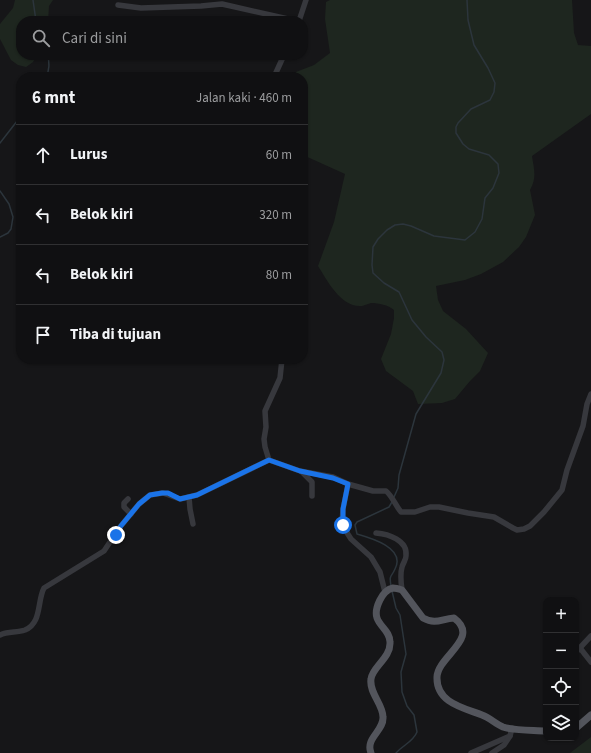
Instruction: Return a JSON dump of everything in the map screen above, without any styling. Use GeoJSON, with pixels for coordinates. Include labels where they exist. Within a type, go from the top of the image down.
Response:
{"type":"FeatureCollection","features":[{"type":"Feature","properties":{"kind":"main road"},"geometry":{"type":"LineString","coordinates":[[371,753],[370,744],[382,724],[383,716],[372,687],[371,680],[373,674],[387,655],[390,647],[388,633],[379,623],[376,614],[381,598],[385,592],[392,588],[402,590],[423,618],[434,622],[454,618],[462,626],[462,640],[446,658],[437,674],[438,684],[444,696],[450,702],[484,716],[504,728],[543,731]]}},
{"type":"Feature","properties":{"kind":"main road"},"geometry":{"type":"LineString","coordinates":[[579,724],[591,715]]}},
{"type":"Feature","properties":{"kind":"street"},"geometry":{"type":"LineString","coordinates":[[300,16],[306,0]]}},
{"type":"Feature","properties":{"kind":"street"},"geometry":{"type":"LineString","coordinates":[[118,5],[141,8],[222,4],[276,16]]}},
{"type":"Feature","properties":{"kind":"street"},"geometry":{"type":"LineString","coordinates":[[276,72],[282,60]]}},
{"type":"Feature","properties":{"kind":"street"},"geometry":{"type":"LineString","coordinates":[[269,460],[264,439],[266,427],[265,411],[280,378],[281,364]]}},
{"type":"Feature","properties":{"kind":"street"},"geometry":{"type":"LineString","coordinates":[[0,635],[5,632],[26,629],[32,625],[35,622],[44,588],[104,551],[120,527],[145,499],[155,493],[168,493],[180,499],[189,497],[207,491],[269,460],[300,471],[333,478],[373,491],[386,491],[401,512],[415,512],[439,507],[468,513],[494,516],[513,528],[521,530],[527,528],[544,512],[562,490],[567,470],[583,426],[587,404],[591,394]]}},
{"type":"Feature","properties":{"kind":"street"},"geometry":{"type":"LineString","coordinates":[[300,471],[312,482],[312,496]]}},
{"type":"Feature","properties":{"kind":"street"},"geometry":{"type":"LineString","coordinates":[[348,484],[342,523],[351,539],[371,557],[380,572],[385,592]]}},
{"type":"Feature","properties":{"kind":"street"},"geometry":{"type":"LineString","coordinates":[[189,497],[193,524]]}},
{"type":"Feature","properties":{"kind":"street"},"geometry":{"type":"LineString","coordinates":[[128,499],[124,503],[124,507],[131,514]]}},
{"type":"Feature","properties":{"kind":"street"},"geometry":{"type":"LineString","coordinates":[[376,533],[392,536],[400,542],[405,550],[406,556],[401,571],[402,590]]}},
{"type":"Feature","properties":{"kind":"street"},"geometry":{"type":"LineString","coordinates":[[579,649],[591,636]]}},
{"type":"Feature","properties":{"kind":"street"},"geometry":{"type":"LineString","coordinates":[[579,651],[591,662]]}},
{"type":"Feature","properties":{"kind":"street"},"geometry":{"type":"LineString","coordinates":[[492,753],[504,745],[510,736],[512,728]]}},
{"type":"Feature","properties":{"kind":"street"},"geometry":{"type":"LineString","coordinates":[[471,753],[510,736]]}},
{"type":"Feature","properties":{"kind":"shaded area"},"geometry":{"type":"Polygon","coordinates":[[[15,0],[53,0],[49,6],[48,16],[16,16],[16,60],[34,60],[26,67],[18,65],[11,60],[0,39],[0,24],[13,8],[15,0]]]}},
{"type":"Feature","properties":{"kind":"shaded area"},"geometry":{"type":"Polygon","coordinates":[[[330,0],[572,0],[574,33],[578,45],[591,46],[591,114],[532,156],[534,177],[530,190],[535,215],[526,237],[519,247],[503,262],[481,274],[465,280],[436,286],[438,300],[443,311],[466,329],[488,353],[480,371],[455,399],[442,403],[418,404],[413,391],[386,371],[381,359],[391,334],[394,310],[377,303],[362,306],[348,303],[341,298],[330,285],[318,266],[334,222],[345,174],[308,157],[308,72],[296,72],[314,65],[330,53],[325,19],[326,2],[330,0]]]}},
{"type":"Feature","properties":{"kind":"shaded area"},"geometry":{"type":"Polygon","coordinates":[[[591,737],[591,753],[570,753],[591,737]]]}},
{"type":"Feature","properties":{"kind":"waterway"},"geometry":{"type":"LineString","coordinates":[[33,0],[35,16]]}},
{"type":"Feature","properties":{"kind":"waterway"},"geometry":{"type":"LineString","coordinates":[[394,497],[398,488],[399,475],[416,414],[441,373],[444,360],[442,352],[426,337],[412,320],[399,292],[384,283],[373,273],[373,247],[378,239],[387,230],[395,225],[403,224],[434,236],[465,240],[475,232],[482,219],[485,198],[493,188],[499,173],[498,164],[489,155],[469,149],[463,144],[456,133],[456,127],[471,109],[490,100],[494,92],[495,83],[474,45],[468,20],[467,0]]}},
{"type":"Feature","properties":{"kind":"waterway"},"geometry":{"type":"LineString","coordinates":[[48,72],[49,60]]}},
{"type":"Feature","properties":{"kind":"waterway"},"geometry":{"type":"LineString","coordinates":[[0,143],[16,122]]}},
{"type":"Feature","properties":{"kind":"waterway"},"geometry":{"type":"LineString","coordinates":[[0,191],[9,204],[13,217],[11,229],[8,233],[0,237]]}},
{"type":"Feature","properties":{"kind":"waterway"},"geometry":{"type":"LineString","coordinates":[[391,586],[390,578],[397,562],[396,555],[392,550],[378,541],[357,534],[355,525],[357,522],[389,507],[392,502]]}},
{"type":"Feature","properties":{"kind":"waterway"},"geometry":{"type":"LineString","coordinates":[[392,591],[396,608],[400,615],[406,654],[401,672],[402,692],[407,706],[414,715],[417,732],[413,738],[396,753]]}},
{"type":"Feature","properties":{"kind":"route"},"geometry":{"type":"LineString","coordinates":[[116,535],[120,527],[139,504],[150,495],[155,493],[168,493],[180,499],[197,495],[269,460],[300,471],[315,473],[346,482],[348,484],[343,509],[343,525]]}}]}
